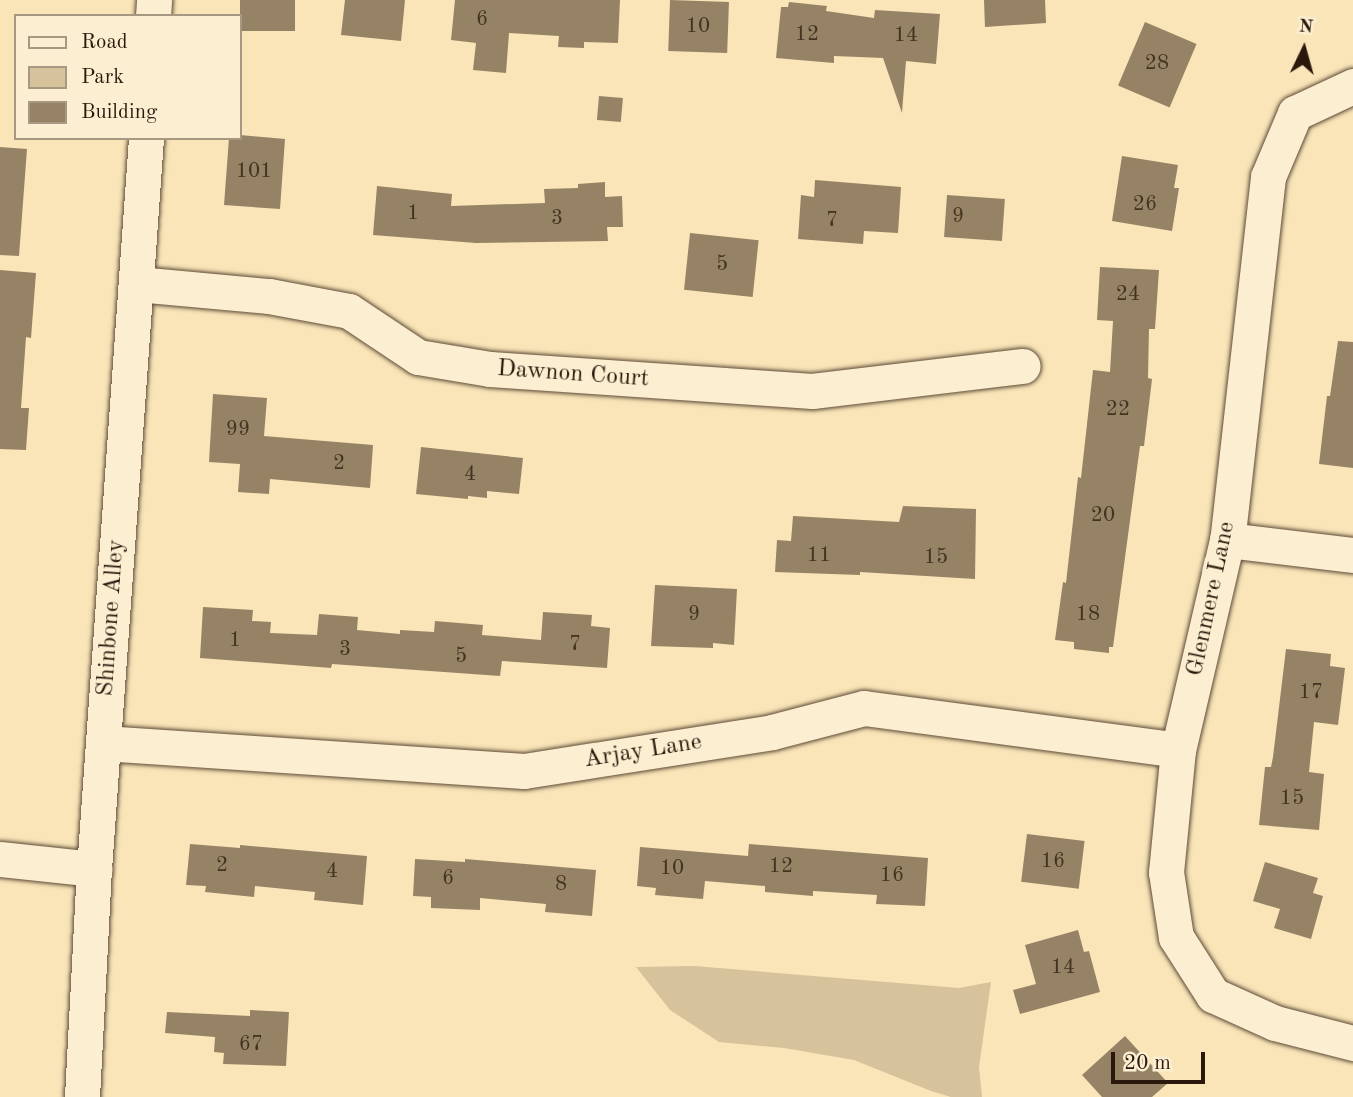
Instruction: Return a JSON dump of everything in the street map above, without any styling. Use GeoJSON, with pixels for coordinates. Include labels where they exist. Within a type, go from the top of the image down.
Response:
{"type":"FeatureCollection","features":[{"type":"Feature","properties":{"kind":"street","name":"Glenmere Lane"},"geometry":{"type":"LineString","coordinates":[[1353,86],[1295,113],[1268,177],[1227,540],[1178,750],[1166,872],[1176,937],[1213,995],[1275,1023],[1353,1043]]}},
{"type":"Feature","properties":{"kind":"street","name":"Shinbone Alley"},"geometry":{"type":"LineString","coordinates":[[82,1097],[94,869],[146,140]]}},
{"type":"Feature","properties":{"kind":"street","name":"Dawnon Court"},"geometry":{"type":"LineString","coordinates":[[137,284],[269,296],[349,311],[418,357],[490,369],[812,391],[1023,366]]}},
{"type":"Feature","properties":{"kind":"street"},"geometry":{"type":"LineString","coordinates":[[1227,540],[1353,555]]}},
{"type":"Feature","properties":{"kind":"street","name":"Arjay Lane"},"geometry":{"type":"LineString","coordinates":[[103,743],[524,771],[772,732],[864,708],[1178,750]]}},
{"type":"Feature","properties":{"kind":"street"},"geometry":{"type":"LineString","coordinates":[[0,859],[94,869]]}},
{"type":"Feature","properties":{"kind":"green space"},"geometry":{"type":"Polygon","coordinates":[[[694,966],[959,988],[991,982],[979,1067],[982,1097],[951,1097],[854,1060],[784,1048],[719,1042],[670,1010],[636,967],[694,966]]]}},
{"type":"Feature","properties":{"kind":"building"},"geometry":{"type":"Polygon","coordinates":[[[240,0],[295,0],[295,31],[242,31],[240,0]]]}},
{"type":"Feature","properties":{"kind":"building"},"geometry":{"type":"Polygon","coordinates":[[[345,0],[405,0],[401,41],[341,35],[345,0]]]}},
{"type":"Feature","properties":{"kind":"building"},"geometry":{"type":"Polygon","coordinates":[[[455,0],[620,0],[618,43],[584,42],[584,48],[558,47],[559,36],[509,33],[506,73],[473,70],[476,43],[451,40],[455,0]]]}},
{"type":"Feature","properties":{"kind":"building"},"geometry":{"type":"Polygon","coordinates":[[[670,0],[729,2],[727,53],[668,51],[670,0]]]}},
{"type":"Feature","properties":{"kind":"building"},"geometry":{"type":"Polygon","coordinates":[[[984,0],[1045,0],[1046,23],[985,27],[984,0]]]}},
{"type":"Feature","properties":{"kind":"building"},"geometry":{"type":"Polygon","coordinates":[[[789,2],[827,6],[826,11],[874,18],[875,10],[940,14],[936,64],[906,61],[902,113],[883,58],[834,56],[834,63],[776,58],[781,7],[788,7],[789,2]]]}},
{"type":"Feature","properties":{"kind":"building"},"geometry":{"type":"Polygon","coordinates":[[[1145,22],[1197,44],[1170,107],[1118,86],[1145,22]]]}},
{"type":"Feature","properties":{"kind":"building"},"geometry":{"type":"Polygon","coordinates":[[[599,96],[623,98],[621,122],[597,120],[599,96]]]}},
{"type":"Feature","properties":{"kind":"building"},"geometry":{"type":"Polygon","coordinates":[[[242,135],[285,139],[280,209],[224,205],[229,140],[242,140],[242,135]]]}},
{"type":"Feature","properties":{"kind":"building"},"geometry":{"type":"Polygon","coordinates":[[[0,147],[27,149],[19,256],[0,255],[0,147]]]}},
{"type":"Feature","properties":{"kind":"building"},"geometry":{"type":"Polygon","coordinates":[[[1122,156],[1178,165],[1174,188],[1179,188],[1172,231],[1112,221],[1122,156]]]}},
{"type":"Feature","properties":{"kind":"building"},"geometry":{"type":"Polygon","coordinates":[[[815,180],[901,187],[898,233],[864,231],[863,244],[798,239],[801,195],[814,197],[815,180]]]}},
{"type":"Feature","properties":{"kind":"building"},"geometry":{"type":"Polygon","coordinates":[[[605,182],[605,197],[622,196],[623,227],[607,227],[608,241],[476,243],[373,235],[377,186],[452,194],[451,206],[545,203],[544,189],[578,188],[578,184],[605,182]]]}},
{"type":"Feature","properties":{"kind":"building"},"geometry":{"type":"Polygon","coordinates":[[[947,195],[1005,199],[1002,241],[944,237],[947,195]]]}},
{"type":"Feature","properties":{"kind":"building"},"geometry":{"type":"Polygon","coordinates":[[[690,233],[759,240],[753,297],[684,290],[690,233]]]}},
{"type":"Feature","properties":{"kind":"building"},"geometry":{"type":"Polygon","coordinates":[[[1100,267],[1159,270],[1155,329],[1149,329],[1148,378],[1152,379],[1144,446],[1140,446],[1113,647],[1109,647],[1109,653],[1074,649],[1074,642],[1055,640],[1063,582],[1066,583],[1078,477],[1081,478],[1093,370],[1110,372],[1113,321],[1097,320],[1100,267]]]}},
{"type":"Feature","properties":{"kind":"building"},"geometry":{"type":"Polygon","coordinates":[[[0,270],[36,273],[31,338],[26,337],[21,408],[29,408],[26,450],[0,449],[0,270]]]}},
{"type":"Feature","properties":{"kind":"building"},"geometry":{"type":"Polygon","coordinates":[[[1338,341],[1353,342],[1353,468],[1319,464],[1327,396],[1330,396],[1338,341]]]}},
{"type":"Feature","properties":{"kind":"building"},"geometry":{"type":"Polygon","coordinates":[[[213,394],[267,398],[264,436],[373,445],[370,488],[270,479],[269,494],[238,492],[240,464],[209,462],[213,394]]]}},
{"type":"Feature","properties":{"kind":"building"},"geometry":{"type":"Polygon","coordinates":[[[421,447],[523,458],[519,494],[487,491],[487,498],[468,496],[468,499],[416,494],[421,447]]]}},
{"type":"Feature","properties":{"kind":"building"},"geometry":{"type":"Polygon","coordinates":[[[903,506],[976,509],[975,579],[860,572],[860,575],[775,572],[777,540],[791,541],[793,516],[899,522],[903,506]]]}},
{"type":"Feature","properties":{"kind":"building"},"geometry":{"type":"Polygon","coordinates":[[[655,585],[737,589],[734,645],[713,643],[713,648],[651,646],[655,585]]]}},
{"type":"Feature","properties":{"kind":"building"},"geometry":{"type":"Polygon","coordinates":[[[203,607],[253,610],[252,621],[271,622],[270,633],[317,635],[319,614],[358,617],[357,630],[400,634],[400,630],[434,632],[435,621],[483,625],[482,635],[541,640],[543,612],[592,615],[591,626],[610,628],[607,668],[502,661],[500,676],[332,664],[331,668],[200,658],[203,607]]]}},
{"type":"Feature","properties":{"kind":"building"},"geometry":{"type":"Polygon","coordinates":[[[1286,649],[1331,654],[1330,666],[1345,668],[1338,725],[1314,722],[1309,772],[1324,774],[1319,830],[1259,825],[1265,767],[1271,767],[1273,757],[1286,649]]]}},
{"type":"Feature","properties":{"kind":"building"},"geometry":{"type":"Polygon","coordinates":[[[1027,834],[1085,841],[1079,889],[1021,882],[1027,834]]]}},
{"type":"Feature","properties":{"kind":"building"},"geometry":{"type":"Polygon","coordinates":[[[190,844],[240,848],[240,845],[367,856],[363,905],[314,900],[315,892],[255,886],[254,897],[205,892],[206,886],[186,885],[190,844]]]}},
{"type":"Feature","properties":{"kind":"building"},"geometry":{"type":"Polygon","coordinates":[[[749,844],[928,858],[925,906],[876,904],[877,895],[813,891],[813,896],[765,892],[765,886],[705,881],[703,899],[655,895],[656,888],[637,886],[640,847],[748,856],[749,844]]]}},
{"type":"Feature","properties":{"kind":"building"},"geometry":{"type":"Polygon","coordinates":[[[415,859],[465,862],[465,859],[596,870],[592,916],[545,912],[546,904],[480,898],[480,910],[431,908],[431,897],[413,896],[415,859]]]}},
{"type":"Feature","properties":{"kind":"building"},"geometry":{"type":"Polygon","coordinates":[[[1265,862],[1318,878],[1313,893],[1323,896],[1311,939],[1274,928],[1280,909],[1253,901],[1265,862]]]}},
{"type":"Feature","properties":{"kind":"building"},"geometry":{"type":"Polygon","coordinates":[[[1078,930],[1084,952],[1089,951],[1100,992],[1020,1014],[1013,990],[1036,984],[1025,945],[1078,930]]]}},
{"type":"Feature","properties":{"kind":"building"},"geometry":{"type":"Polygon","coordinates":[[[250,1010],[289,1012],[286,1066],[223,1064],[224,1053],[214,1052],[215,1037],[165,1033],[167,1012],[250,1016],[250,1010]]]}},
{"type":"Feature","properties":{"kind":"building"},"geometry":{"type":"Polygon","coordinates":[[[1125,1036],[1168,1083],[1152,1097],[1102,1097],[1082,1075],[1125,1036]]]}}]}
